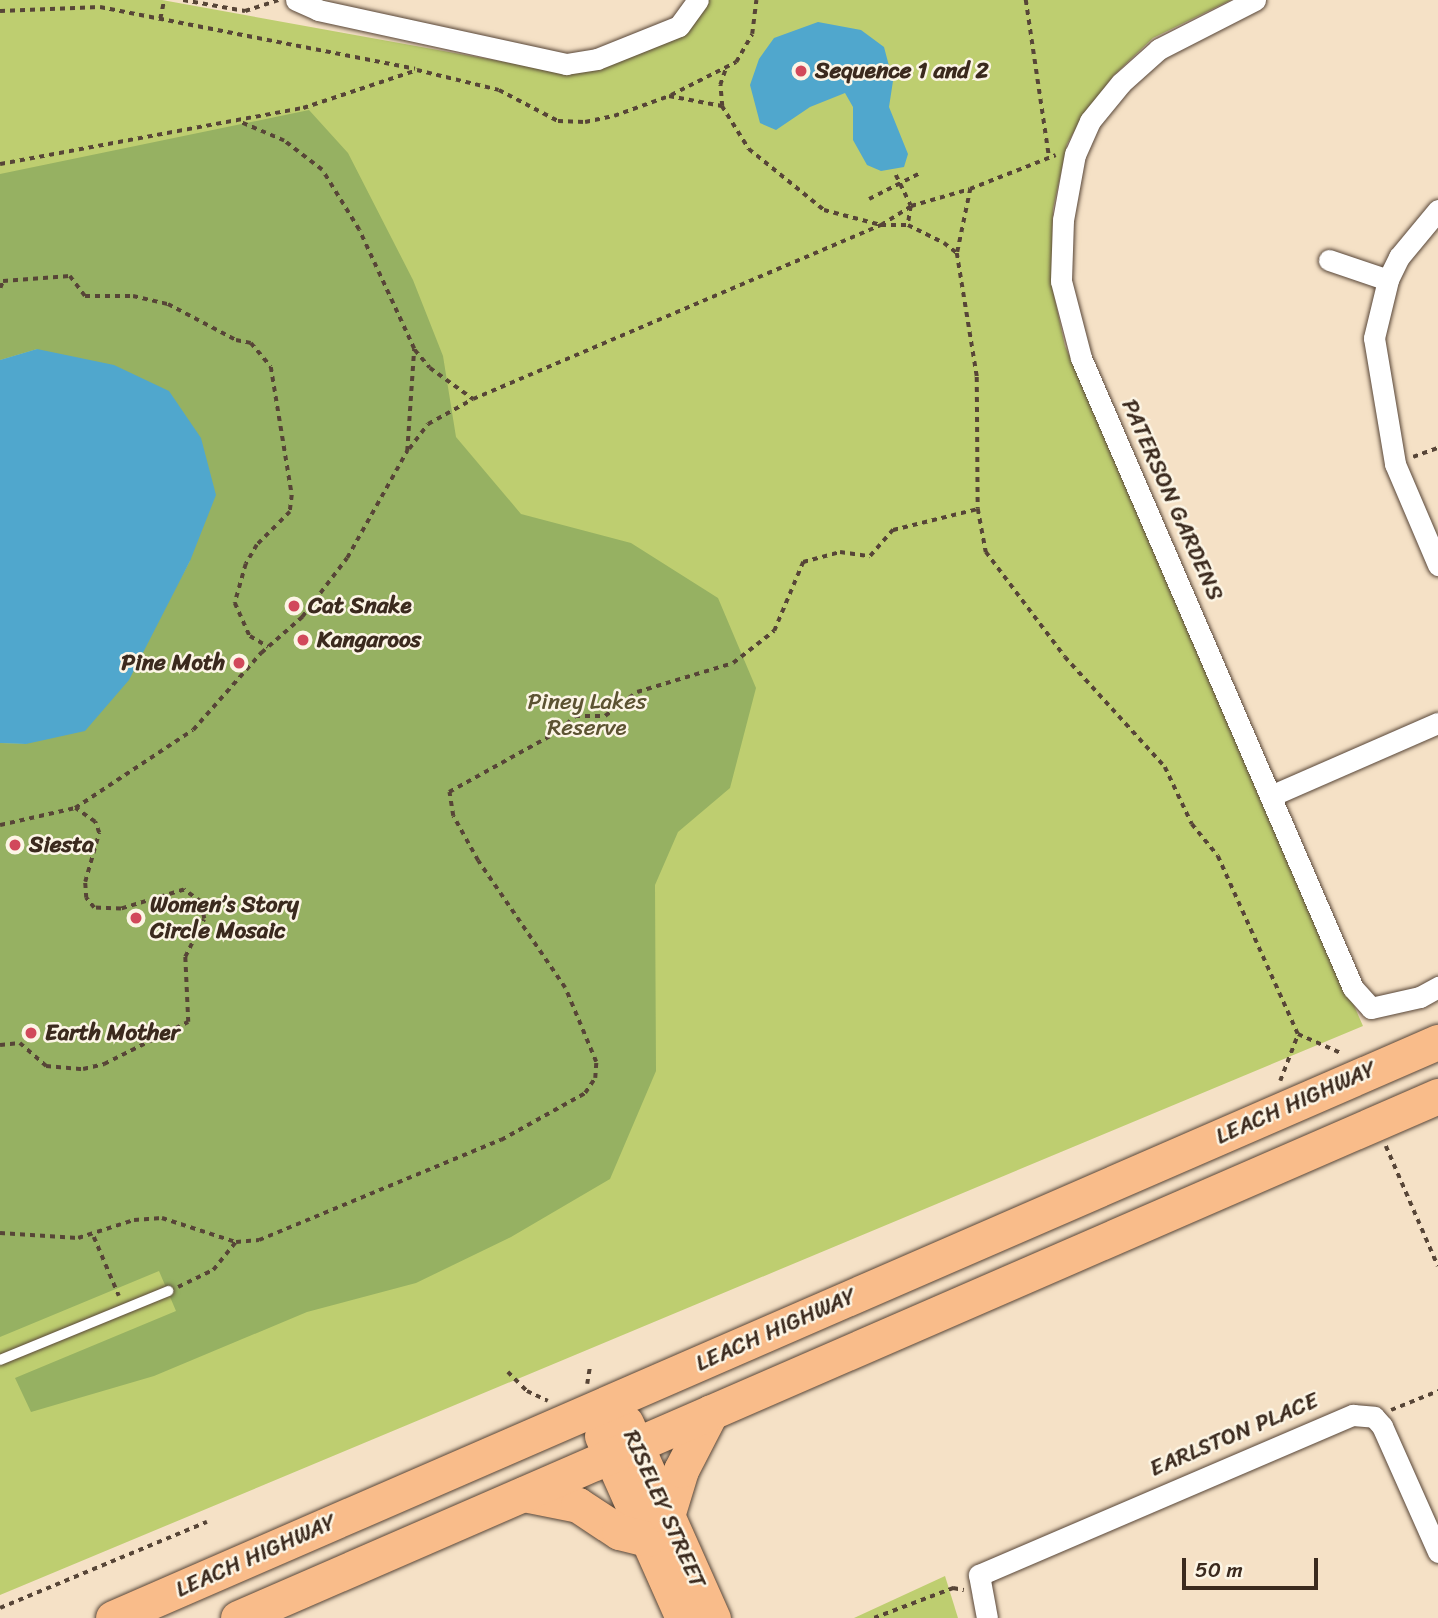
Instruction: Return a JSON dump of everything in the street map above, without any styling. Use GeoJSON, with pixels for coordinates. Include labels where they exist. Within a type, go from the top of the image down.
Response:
{"type":"FeatureCollection","features":[{"type":"Feature","properties":{"kind":"highway","name":"LEACH HIGHWAY"},"geometry":{"type":"LineString","coordinates":[[114,1618],[604,1404],[1436,1047]]}},
{"type":"Feature","properties":{"kind":"highway"},"geometry":{"type":"LineString","coordinates":[[238,1618],[1438,1096]]}},
{"type":"Feature","properties":{"kind":"highway","name":"RISELEY STREET"},"geometry":{"type":"LineString","coordinates":[[604,1404],[657,1528],[683,1618]]}},
{"type":"Feature","properties":{"kind":"highway"},"geometry":{"type":"LineString","coordinates":[[524,1494],[578,1505],[619,1532],[657,1528],[681,1470],[711,1412]]}},
{"type":"Feature","properties":{"kind":"highway","name":"RISELEY STREET"},"geometry":{"type":"LineString","coordinates":[[657,1528],[713,1618]]}},
{"type":"Feature","properties":{"kind":"street"},"geometry":{"type":"LineString","coordinates":[[296,0],[318,10],[566,64],[597,60],[678,26],[698,0]]}},
{"type":"Feature","properties":{"kind":"street","name":"PATERSON GARDENS"},"geometry":{"type":"LineString","coordinates":[[1255,0],[1159,49],[1121,83],[1090,121],[1075,154],[1063,220],[1060,281],[1081,358],[1361,1001],[1371,1008],[1420,997],[1438,987]]}},
{"type":"Feature","properties":{"kind":"street"},"geometry":{"type":"LineString","coordinates":[[1438,210],[1399,257],[1388,280],[1374,338],[1395,464],[1438,565]]}},
{"type":"Feature","properties":{"kind":"street"},"geometry":{"type":"LineString","coordinates":[[1329,260],[1388,280]]}},
{"type":"Feature","properties":{"kind":"street"},"geometry":{"type":"LineString","coordinates":[[1273,795],[1438,723]]}},
{"type":"Feature","properties":{"kind":"street","name":"EARLSTON PLACE"},"geometry":{"type":"LineString","coordinates":[[979,1584],[1340,1418],[1363,1413],[1374,1417]]}},
{"type":"Feature","properties":{"kind":"street"},"geometry":{"type":"LineString","coordinates":[[1374,1417],[1388,1437],[1431,1516],[1438,1552]]}},
{"type":"Feature","properties":{"kind":"street"},"geometry":{"type":"LineString","coordinates":[[979,1584],[986,1618]]}},
{"type":"Feature","properties":{"kind":"lane"},"geometry":{"type":"LineString","coordinates":[[0,1360],[168,1291]]}},
{"type":"Feature","properties":{"kind":"path"},"geometry":{"type":"LineString","coordinates":[[160,19],[164,0]]}},
{"type":"Feature","properties":{"kind":"path"},"geometry":{"type":"LineString","coordinates":[[183,0],[244,11],[278,0]]}},
{"type":"Feature","properties":{"kind":"path"},"geometry":{"type":"LineString","coordinates":[[0,11],[100,7],[417,70],[499,90],[558,121],[595,120],[669,96],[726,68],[749,43],[755,0]]}},
{"type":"Feature","properties":{"kind":"path"},"geometry":{"type":"LineString","coordinates":[[1026,0],[1049,156]]}},
{"type":"Feature","properties":{"kind":"path"},"geometry":{"type":"LineString","coordinates":[[726,68],[720,85],[722,106],[749,149],[824,210],[881,225],[908,225],[957,253]]}},
{"type":"Feature","properties":{"kind":"path"},"geometry":{"type":"LineString","coordinates":[[0,164],[303,108],[417,70]]}},
{"type":"Feature","properties":{"kind":"path"},"geometry":{"type":"LineString","coordinates":[[669,96],[722,106]]}},
{"type":"Feature","properties":{"kind":"path"},"geometry":{"type":"LineString","coordinates":[[235,121],[284,141],[322,170],[359,230],[414,349],[430,368],[473,399]]}},
{"type":"Feature","properties":{"kind":"path"},"geometry":{"type":"LineString","coordinates":[[0,825],[75,808],[193,730],[268,647],[302,617],[347,558],[407,451],[428,424],[473,399],[881,225],[911,206],[970,189],[1049,156],[1075,154]]}},
{"type":"Feature","properties":{"kind":"path"},"geometry":{"type":"LineString","coordinates":[[869,199],[922,172]]}},
{"type":"Feature","properties":{"kind":"path"},"geometry":{"type":"LineString","coordinates":[[896,175],[911,206],[908,225]]}},
{"type":"Feature","properties":{"kind":"path"},"geometry":{"type":"LineString","coordinates":[[970,189],[957,253],[977,377],[978,509],[986,552],[1065,657],[1165,767],[1192,824],[1218,856],[1298,1034],[1292,1060],[1277,1086]]}},
{"type":"Feature","properties":{"kind":"path"},"geometry":{"type":"LineString","coordinates":[[0,288],[2,281],[70,276],[85,296],[132,296],[168,304],[236,340],[251,343],[271,367],[292,495],[290,512],[257,545],[246,564],[235,603],[250,636],[268,647]]}},
{"type":"Feature","properties":{"kind":"path"},"geometry":{"type":"LineString","coordinates":[[407,451],[414,349]]}},
{"type":"Feature","properties":{"kind":"path"},"geometry":{"type":"LineString","coordinates":[[1395,464],[1438,448]]}},
{"type":"Feature","properties":{"kind":"path"},"geometry":{"type":"LineString","coordinates":[[0,1233],[94,1237],[134,1220],[163,1218],[236,1242],[288,1230],[501,1140],[579,1097],[595,1078],[596,1062],[565,988],[487,876],[453,816],[448,801],[454,786],[493,769],[575,716],[604,716],[630,695],[733,663],[774,631],[803,562],[840,552],[870,556],[893,530],[978,509]]}},
{"type":"Feature","properties":{"kind":"path"},"geometry":{"type":"LineString","coordinates":[[0,1045],[20,1043],[46,1066],[83,1069],[104,1064],[188,1022],[185,957],[204,919],[201,902],[184,890],[121,909],[94,908],[86,898],[85,882],[98,827],[75,808]]}},
{"type":"Feature","properties":{"kind":"path"},"geometry":{"type":"LineString","coordinates":[[1298,1034],[1344,1055]]}},
{"type":"Feature","properties":{"kind":"path"},"geometry":{"type":"LineString","coordinates":[[1383,1138],[1438,1266]]}},
{"type":"Feature","properties":{"kind":"path"},"geometry":{"type":"LineString","coordinates":[[94,1237],[124,1309]]}},
{"type":"Feature","properties":{"kind":"path"},"geometry":{"type":"LineString","coordinates":[[168,1291],[213,1270],[236,1242]]}},
{"type":"Feature","properties":{"kind":"path"},"geometry":{"type":"LineString","coordinates":[[508,1372],[536,1397],[555,1402]]}},
{"type":"Feature","properties":{"kind":"path"},"geometry":{"type":"LineString","coordinates":[[1374,1417],[1438,1391]]}},
{"type":"Feature","properties":{"kind":"path"},"geometry":{"type":"LineString","coordinates":[[0,1608],[207,1522]]}},
{"type":"Feature","properties":{"kind":"path"},"geometry":{"type":"LineString","coordinates":[[874,1618],[953,1588],[979,1584]]}},
{"type":"Feature","properties":{"kind":"green space","name":"Piney Lakes Reserve"},"geometry":{"type":"Polygon","coordinates":[[[0,0],[162,0],[560,72],[595,69],[706,0],[1231,0],[1153,38],[1114,75],[1084,114],[1067,144],[1053,209],[1051,282],[1065,346],[1363,1026],[0,1595],[0,0]]]}},
{"type":"Feature","properties":{"kind":"green space"},"geometry":{"type":"Polygon","coordinates":[[[309,110],[348,153],[413,280],[443,356],[456,437],[521,514],[631,543],[718,598],[756,688],[730,788],[678,832],[655,885],[656,1071],[610,1179],[511,1237],[416,1283],[307,1312],[154,1376],[31,1412],[15,1378],[176,1311],[159,1271],[0,1337],[0,743],[26,744],[160,616],[190,561],[37,349],[0,360],[0,174],[309,110]]]}},
{"type":"Feature","properties":{"kind":"green space"},"geometry":{"type":"Polygon","coordinates":[[[945,1576],[958,1618],[854,1618],[945,1576]]]}},
{"type":"Feature","properties":{"kind":"water"},"geometry":{"type":"Polygon","coordinates":[[[818,22],[861,30],[884,47],[893,81],[889,107],[908,154],[904,167],[881,171],[867,165],[853,140],[853,107],[845,93],[810,107],[776,130],[760,123],[750,85],[759,59],[774,38],[818,22]]]}},
{"type":"Feature","properties":{"kind":"water"},"geometry":{"type":"Polygon","coordinates":[[[37,349],[114,365],[169,391],[201,438],[216,495],[190,561],[129,680],[85,731],[26,744],[0,743],[0,360],[37,349]]]}},
{"type":"Feature","properties":{"kind":"place","name":"Sequence 1 and 2"},"geometry":{"type":"Point","coordinates":[801,71]}},
{"type":"Feature","properties":{"kind":"place","name":"Cat Snake"},"geometry":{"type":"Point","coordinates":[294,606]}},
{"type":"Feature","properties":{"kind":"place","name":"Kangaroos"},"geometry":{"type":"Point","coordinates":[303,640]}},
{"type":"Feature","properties":{"kind":"place","name":"Pine Moth"},"geometry":{"type":"Point","coordinates":[239,663]}},
{"type":"Feature","properties":{"kind":"place","name":"Siesta"},"geometry":{"type":"Point","coordinates":[15,845]}},
{"type":"Feature","properties":{"kind":"place","name":"Women’s Story Circle Mosaic"},"geometry":{"type":"Point","coordinates":[136,918]}},
{"type":"Feature","properties":{"kind":"place","name":"Earth Mother"},"geometry":{"type":"Point","coordinates":[31,1033]}}]}
